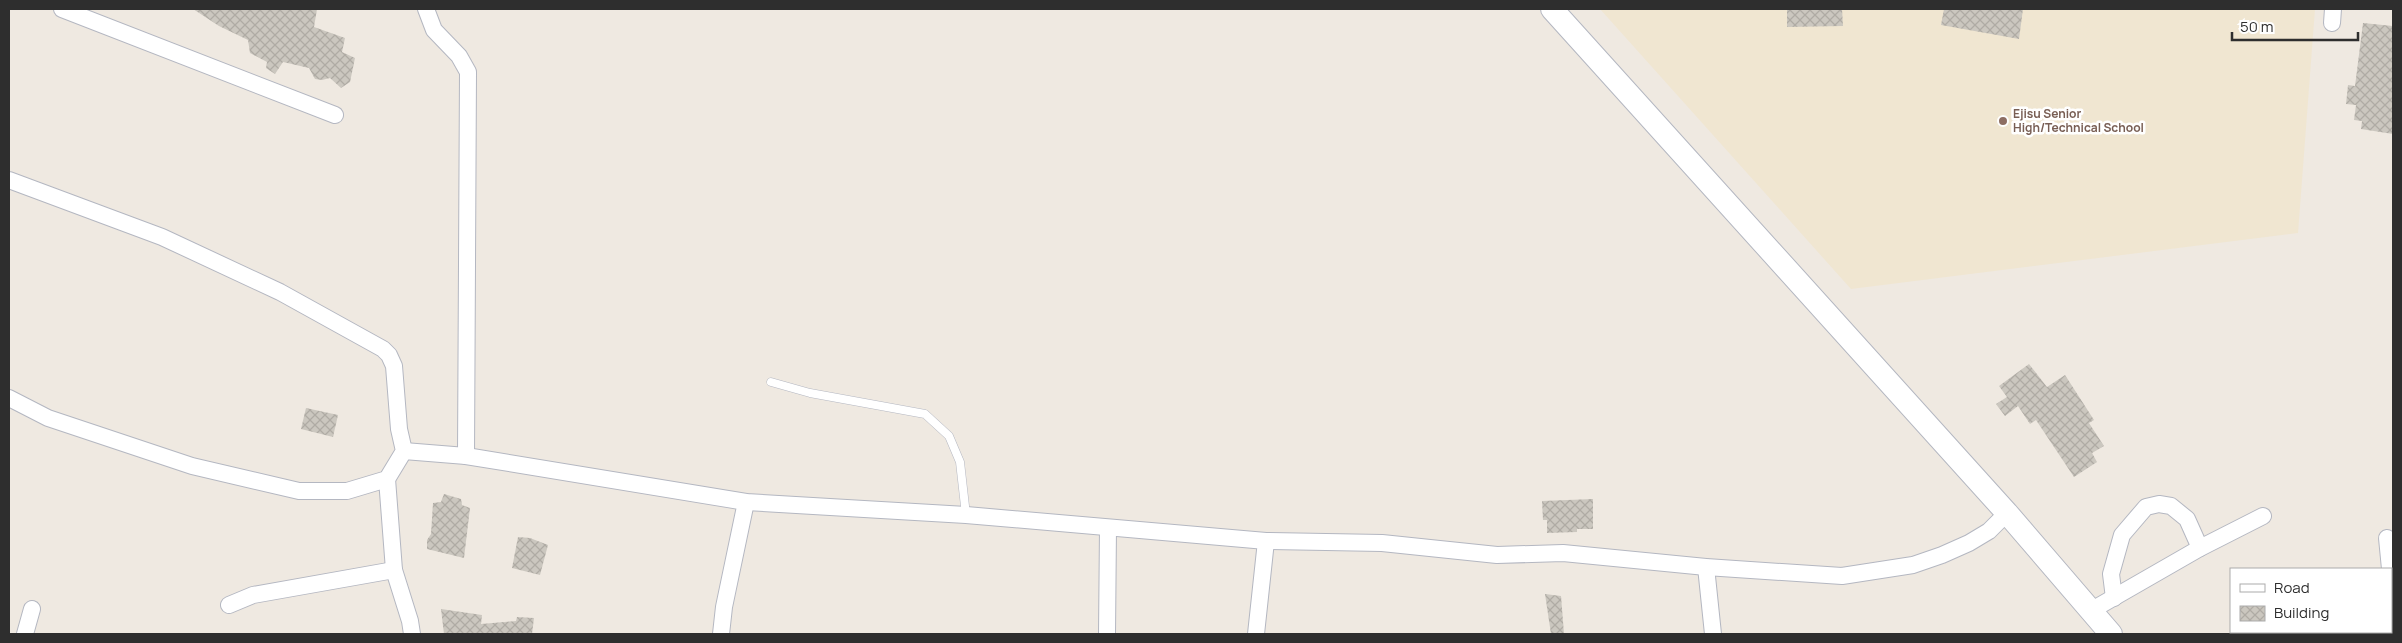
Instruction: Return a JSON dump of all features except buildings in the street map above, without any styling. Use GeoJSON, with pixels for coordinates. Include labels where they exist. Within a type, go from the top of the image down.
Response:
{"type":"FeatureCollection","features":[{"type":"Feature","properties":{"kind":"main road"},"geometry":{"type":"LineString","coordinates":[[1552,9],[2007,514],[2111,634]]}},
{"type":"Feature","properties":{"kind":"street"},"geometry":{"type":"LineString","coordinates":[[62,9],[335,115]]}},
{"type":"Feature","properties":{"kind":"street"},"geometry":{"type":"LineString","coordinates":[[426,9],[434,30],[459,56],[468,72],[466,456]]}},
{"type":"Feature","properties":{"kind":"street"},"geometry":{"type":"LineString","coordinates":[[9,180],[162,237],[280,292],[383,349],[389,355],[394,366],[399,430],[404,451],[387,479],[394,570],[410,621],[412,634]]}},
{"type":"Feature","properties":{"kind":"street"},"geometry":{"type":"LineString","coordinates":[[9,398],[48,418],[192,466],[299,492],[347,490],[387,479]]}},
{"type":"Feature","properties":{"kind":"street"},"geometry":{"type":"LineString","coordinates":[[404,451],[466,456],[746,502],[966,516],[1266,541],[1382,543],[1497,555],[1563,553],[1706,567],[1842,576],[1913,565],[1969,543],[1989,531],[2007,514]]}},
{"type":"Feature","properties":{"kind":"street"},"geometry":{"type":"LineString","coordinates":[[721,634],[724,607],[746,502]]}},
{"type":"Feature","properties":{"kind":"street"},"geometry":{"type":"LineString","coordinates":[[2114,598],[2111,574],[2122,535],[2146,506],[2159,504],[2171,506],[2188,519],[2200,548]]}},
{"type":"Feature","properties":{"kind":"street"},"geometry":{"type":"LineString","coordinates":[[2092,610],[2200,548],[2264,516]]}},
{"type":"Feature","properties":{"kind":"street"},"geometry":{"type":"LineString","coordinates":[[1107,634],[1108,528]]}},
{"type":"Feature","properties":{"kind":"street"},"geometry":{"type":"LineString","coordinates":[[2387,538],[2391,568]]}},
{"type":"Feature","properties":{"kind":"street"},"geometry":{"type":"LineString","coordinates":[[1256,634],[1266,541]]}},
{"type":"Feature","properties":{"kind":"street"},"geometry":{"type":"LineString","coordinates":[[1706,567],[1713,634]]}},
{"type":"Feature","properties":{"kind":"street"},"geometry":{"type":"LineString","coordinates":[[229,605],[253,595],[394,570]]}},
{"type":"Feature","properties":{"kind":"street"},"geometry":{"type":"LineString","coordinates":[[25,634],[32,609]]}},
{"type":"Feature","properties":{"kind":"lane"},"geometry":{"type":"LineString","coordinates":[[771,382],[810,392],[925,414],[949,436],[960,462],[966,516]]}},
{"type":"Feature","properties":{"kind":"shaded area","name":"Ejisu Senior High/Technical School"},"geometry":{"type":"Polygon","coordinates":[[[1600,9],[2315,9],[2298,233],[1851,289],[1600,9]]]}},
{"type":"Feature","properties":{"kind":"place","name":"Ejisu Senior High/Technical School"},"geometry":{"type":"Point","coordinates":[2003,121]}}]}
